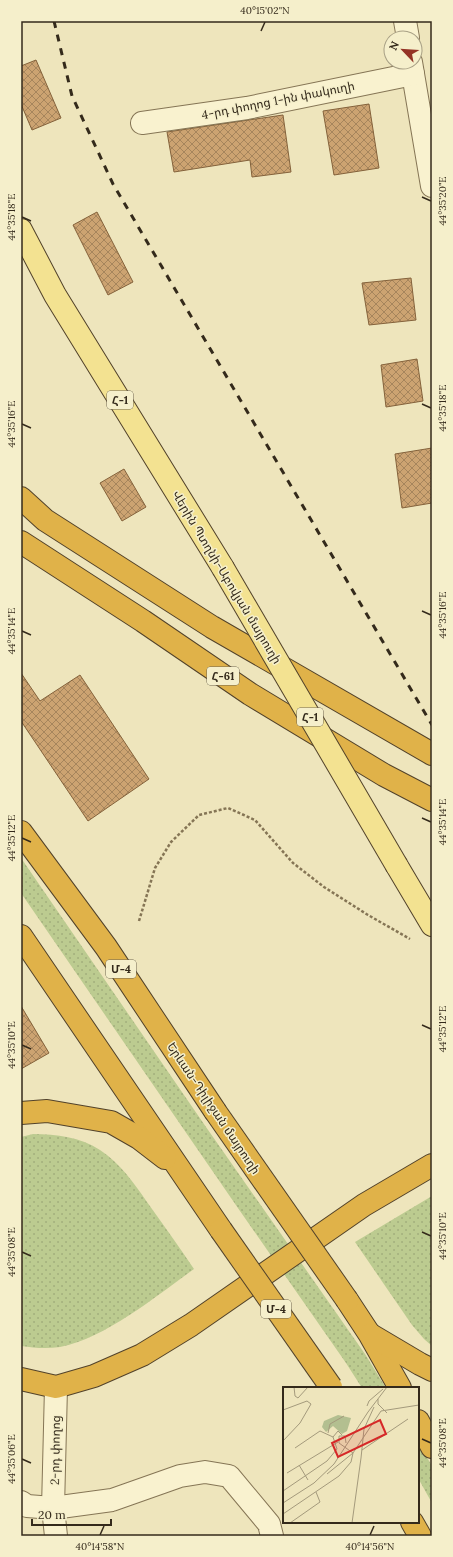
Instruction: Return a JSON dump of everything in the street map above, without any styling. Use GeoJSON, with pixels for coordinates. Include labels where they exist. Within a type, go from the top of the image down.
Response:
{"type":"FeatureCollection","features":[{"type":"Feature","properties":{"kind":"highway"},"geometry":{"type":"LineString","coordinates":[[21,498],[45,520],[212,628],[428,749]]}},
{"type":"Feature","properties":{"kind":"highway","name":"Հ-61"},"geometry":{"type":"LineString","coordinates":[[21,542],[144,621],[250,694],[384,775],[432,800]]}},
{"type":"Feature","properties":{"kind":"highway","name":"Երևան-Դիլիջան մայրուղի"},"geometry":{"type":"LineString","coordinates":[[21,832],[106,947],[215,1111],[347,1300],[370,1335],[399,1387]]}},
{"type":"Feature","properties":{"kind":"highway","name":"Մ-4"},"geometry":{"type":"LineString","coordinates":[[21,936],[221,1230],[330,1387]]}},
{"type":"Feature","properties":{"kind":"highway"},"geometry":{"type":"LineString","coordinates":[[21,1113],[47,1112],[111,1122],[139,1138],[183,1173]]}},
{"type":"Feature","properties":{"kind":"highway"},"geometry":{"type":"LineString","coordinates":[[21,1379],[56,1387],[94,1376],[142,1355],[191,1325],[364,1205],[432,1165]]}},
{"type":"Feature","properties":{"kind":"highway"},"geometry":{"type":"LineString","coordinates":[[370,1335],[432,1370]]}},
{"type":"Feature","properties":{"kind":"highway"},"geometry":{"type":"LineString","coordinates":[[419,1424],[432,1447]]}},
{"type":"Feature","properties":{"kind":"highway"},"geometry":{"type":"LineString","coordinates":[[413,1523],[420,1536]]}},
{"type":"Feature","properties":{"kind":"main road","name":"Վերին Պտղնի-Աբովյան մայրուղի"},"geometry":{"type":"LineString","coordinates":[[21,230],[55,295],[223,568],[432,925]]}},
{"type":"Feature","properties":{"kind":"street","name":"4-րդ փողոց 1-ին փակուղի"},"geometry":{"type":"LineString","coordinates":[[142,123],[247,108],[404,70]]}},
{"type":"Feature","properties":{"kind":"street"},"geometry":{"type":"LineString","coordinates":[[412,70],[432,186]]}},
{"type":"Feature","properties":{"kind":"street","name":"2-րդ փողոց"},"geometry":{"type":"LineString","coordinates":[[56,1387],[53,1508],[56,1536]]}},
{"type":"Feature","properties":{"kind":"street"},"geometry":{"type":"LineString","coordinates":[[21,1502],[28,1506],[53,1508],[112,1500],[180,1476],[205,1472],[229,1476],[269,1524],[272,1536]]}},
{"type":"Feature","properties":{"kind":"path"},"geometry":{"type":"LineString","coordinates":[[139,921],[154,868],[171,842],[199,815],[228,808],[255,820],[294,863],[324,887],[413,941]]}},
{"type":"Feature","properties":{"kind":"green space"},"geometry":{"type":"Polygon","coordinates":[[[21,858],[206,1127],[365,1354],[385,1387],[361,1387],[21,893],[21,858]]]}},
{"type":"Feature","properties":{"kind":"green space"},"geometry":{"type":"Polygon","coordinates":[[[33,1134],[76,1139],[100,1150],[107,1155],[132,1181],[194,1269],[130,1315],[113,1325],[95,1335],[55,1348],[21,1346],[21,1137],[33,1134]]]}},
{"type":"Feature","properties":{"kind":"green space"},"geometry":{"type":"Polygon","coordinates":[[[432,1196],[432,1346],[412,1325],[355,1242],[432,1196]]]}},
{"type":"Feature","properties":{"kind":"green space"},"geometry":{"type":"Polygon","coordinates":[[[419,1444],[432,1466],[432,1503],[419,1480],[419,1444]]]}},
{"type":"Feature","properties":{"kind":"building"},"geometry":{"type":"Polygon","coordinates":[[[36,60],[61,118],[32,130],[21,104],[21,66],[36,60]]]}},
{"type":"Feature","properties":{"kind":"building"},"geometry":{"type":"Polygon","coordinates":[[[369,104],[379,168],[334,175],[323,111],[369,104]]]}},
{"type":"Feature","properties":{"kind":"building"},"geometry":{"type":"Polygon","coordinates":[[[283,115],[291,172],[252,177],[250,160],[174,172],[167,132],[283,115]]]}},
{"type":"Feature","properties":{"kind":"building"},"geometry":{"type":"Polygon","coordinates":[[[97,212],[133,282],[108,295],[73,225],[97,212]]]}},
{"type":"Feature","properties":{"kind":"building"},"geometry":{"type":"Polygon","coordinates":[[[411,278],[416,320],[369,325],[362,283],[411,278]]]}},
{"type":"Feature","properties":{"kind":"building"},"geometry":{"type":"Polygon","coordinates":[[[417,359],[423,401],[386,407],[381,365],[417,359]]]}},
{"type":"Feature","properties":{"kind":"building"},"geometry":{"type":"Polygon","coordinates":[[[432,448],[432,503],[402,508],[395,454],[432,448]]]}},
{"type":"Feature","properties":{"kind":"building"},"geometry":{"type":"Polygon","coordinates":[[[124,469],[146,507],[122,521],[100,483],[124,469]]]}},
{"type":"Feature","properties":{"kind":"building"},"geometry":{"type":"Polygon","coordinates":[[[21,673],[40,701],[80,675],[149,779],[88,821],[21,721],[21,673]]]}},
{"type":"Feature","properties":{"kind":"building"},"geometry":{"type":"Polygon","coordinates":[[[21,1006],[49,1053],[21,1069],[21,1006]]]}},
{"type":"Feature","properties":{"kind":"railway"},"geometry":{"type":"LineString","coordinates":[[54,21],[72,96],[113,184],[432,725]]}}]}
